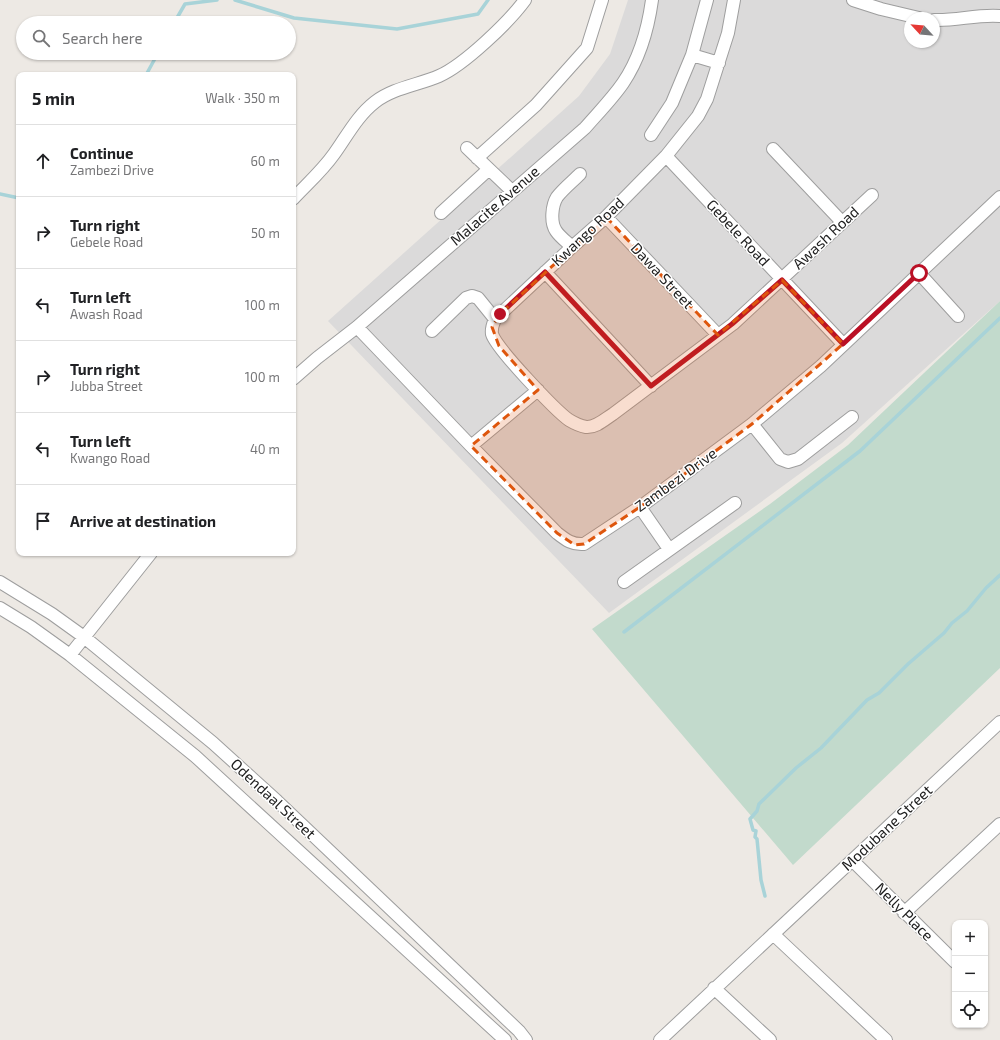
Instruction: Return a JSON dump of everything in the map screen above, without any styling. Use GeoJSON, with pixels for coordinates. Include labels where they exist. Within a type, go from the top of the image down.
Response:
{"type":"FeatureCollection","features":[{"type":"Feature","properties":{"kind":"street"},"geometry":{"type":"LineString","coordinates":[[296,196],[334,155],[353,125],[364,112],[387,95],[439,76],[459,64],[494,34],[525,0]]}},
{"type":"Feature","properties":{"kind":"street"},"geometry":{"type":"LineString","coordinates":[[477,158],[536,105],[587,48],[602,0]]}},
{"type":"Feature","properties":{"kind":"street","name":"Malacite Avenue"},"geometry":{"type":"LineString","coordinates":[[296,376],[357,327],[585,128],[608,103],[623,83],[641,48],[647,28],[652,0]]}},
{"type":"Feature","properties":{"kind":"street"},"geometry":{"type":"LineString","coordinates":[[651,135],[672,103],[692,55],[707,0]]}},
{"type":"Feature","properties":{"kind":"street","name":"Kwango Road"},"geometry":{"type":"LineString","coordinates":[[495,319],[606,217],[666,156],[698,116],[703,107],[728,33],[734,0]]}},
{"type":"Feature","properties":{"kind":"street"},"geometry":{"type":"LineString","coordinates":[[853,0],[904,14]]}},
{"type":"Feature","properties":{"kind":"street"},"geometry":{"type":"LineString","coordinates":[[940,20],[1000,16]]}},
{"type":"Feature","properties":{"kind":"street"},"geometry":{"type":"LineString","coordinates":[[692,55],[719,62]]}},
{"type":"Feature","properties":{"kind":"street"},"geometry":{"type":"LineString","coordinates":[[467,148],[512,191]]}},
{"type":"Feature","properties":{"kind":"street"},"geometry":{"type":"LineString","coordinates":[[773,149],[842,222]]}},
{"type":"Feature","properties":{"kind":"street","name":"Gebele Road"},"geometry":{"type":"LineString","coordinates":[[666,156],[843,344]]}},
{"type":"Feature","properties":{"kind":"street"},"geometry":{"type":"LineString","coordinates":[[441,213],[489,169]]}},
{"type":"Feature","properties":{"kind":"street"},"geometry":{"type":"LineString","coordinates":[[572,247],[556,231],[552,216],[557,198],[580,174]]}},
{"type":"Feature","properties":{"kind":"street","name":"Awash Road"},"geometry":{"type":"LineString","coordinates":[[538,390],[568,419],[581,426],[590,427],[597,424],[613,414],[718,335],[782,280],[872,195]]}},
{"type":"Feature","properties":{"kind":"street","name":"Zambezi Drive"},"geometry":{"type":"LineString","coordinates":[[357,327],[556,533],[575,545],[584,544],[640,507],[752,424],[821,366],[1000,197]]}},
{"type":"Feature","properties":{"kind":"street","name":"Dawa Street"},"geometry":{"type":"LineString","coordinates":[[606,217],[718,335]]}},
{"type":"Feature","properties":{"kind":"street"},"geometry":{"type":"LineString","coordinates":[[545,272],[651,386]]}},
{"type":"Feature","properties":{"kind":"street"},"geometry":{"type":"LineString","coordinates":[[919,273],[958,316]]}},
{"type":"Feature","properties":{"kind":"street"},"geometry":{"type":"LineString","coordinates":[[432,332],[466,298],[472,296],[478,298],[495,319],[492,327],[492,334],[499,346],[538,390],[471,446]]}},
{"type":"Feature","properties":{"kind":"street"},"geometry":{"type":"LineString","coordinates":[[752,424],[780,459],[788,462],[798,459],[852,417]]}},
{"type":"Feature","properties":{"kind":"street"},"geometry":{"type":"LineString","coordinates":[[624,582],[735,503]]}},
{"type":"Feature","properties":{"kind":"street"},"geometry":{"type":"LineString","coordinates":[[640,507],[669,549]]}},
{"type":"Feature","properties":{"kind":"street"},"geometry":{"type":"LineString","coordinates":[[70,655],[149,556]]}},
{"type":"Feature","properties":{"kind":"street","name":"Odendaal Street"},"geometry":{"type":"LineString","coordinates":[[0,582],[52,614],[84,637],[213,743],[277,801],[446,961],[519,1031],[526,1040]]}},
{"type":"Feature","properties":{"kind":"street","name":"Odendaal Street"},"geometry":{"type":"LineString","coordinates":[[0,608],[31,627],[70,655],[195,756],[505,1040]]}},
{"type":"Feature","properties":{"kind":"street","name":"Modubane Street"},"geometry":{"type":"LineString","coordinates":[[660,1040],[1000,722]]}},
{"type":"Feature","properties":{"kind":"street"},"geometry":{"type":"LineString","coordinates":[[904,913],[1000,824]]}},
{"type":"Feature","properties":{"kind":"street","name":"Nelly Place"},"geometry":{"type":"LineString","coordinates":[[853,861],[952,959]]}},
{"type":"Feature","properties":{"kind":"street"},"geometry":{"type":"LineString","coordinates":[[773,934],[886,1040]]}},
{"type":"Feature","properties":{"kind":"street"},"geometry":{"type":"LineString","coordinates":[[714,988],[770,1040]]}},
{"type":"Feature","properties":{"kind":"highlighted area"},"geometry":{"type":"Polygon","coordinates":[[[606,217],[718,335],[782,280],[843,344],[752,424],[640,507],[584,544],[575,545],[557,533],[471,446],[538,390],[499,346],[492,327],[500,314],[606,217]]]}},
{"type":"Feature","properties":{"kind":"shaded area"},"geometry":{"type":"Polygon","coordinates":[[[628,0],[1000,0],[1000,301],[842,443],[609,613],[328,321],[579,96],[610,54],[628,0]]]}},
{"type":"Feature","properties":{"kind":"green space"},"geometry":{"type":"Polygon","coordinates":[[[1000,301],[1000,668],[793,865],[592,629],[770,504],[848,445],[1000,301]]]}},
{"type":"Feature","properties":{"kind":"waterway"},"geometry":{"type":"LineString","coordinates":[[178,16],[185,4],[217,0]]}},
{"type":"Feature","properties":{"kind":"waterway"},"geometry":{"type":"LineString","coordinates":[[235,0],[287,16]]}},
{"type":"Feature","properties":{"kind":"waterway"},"geometry":{"type":"LineString","coordinates":[[296,18],[397,29],[478,14],[488,0]]}},
{"type":"Feature","properties":{"kind":"waterway"},"geometry":{"type":"LineString","coordinates":[[148,72],[154,60]]}},
{"type":"Feature","properties":{"kind":"waterway"},"geometry":{"type":"LineString","coordinates":[[0,194],[16,197]]}},
{"type":"Feature","properties":{"kind":"waterway"},"geometry":{"type":"LineString","coordinates":[[624,632],[860,451],[1000,318]]}},
{"type":"Feature","properties":{"kind":"waterway"},"geometry":{"type":"LineString","coordinates":[[765,896],[761,880],[757,839],[755,837],[756,831],[753,830],[750,819],[757,811],[759,804],[796,768],[821,748],[867,700],[879,693],[908,664],[944,633],[952,623],[967,611],[986,588],[1000,575]]}},
{"type":"Feature","properties":{"kind":"route"},"geometry":{"type":"LineString","coordinates":[[500,314],[545,272],[651,386],[732,324],[782,280],[843,344],[919,273]]}}]}
